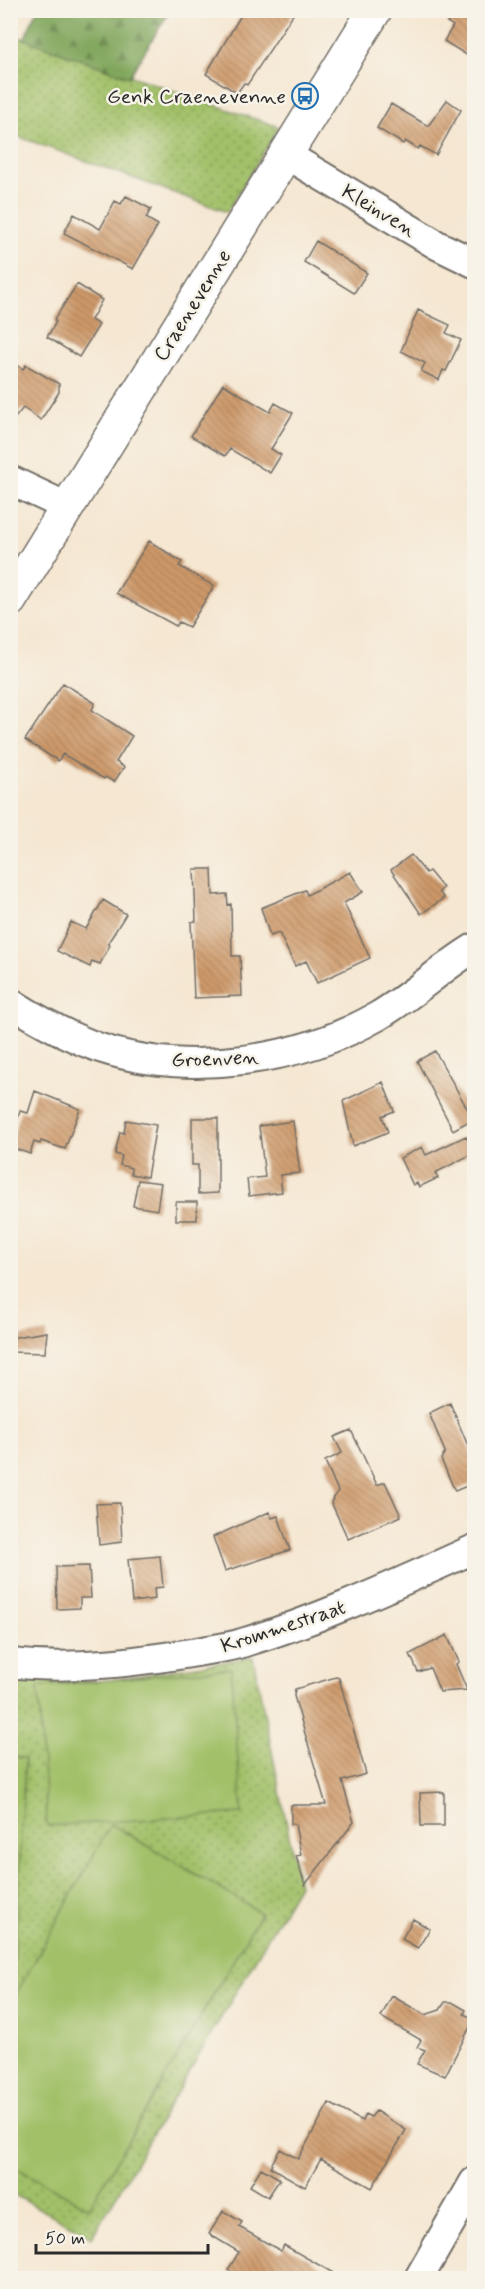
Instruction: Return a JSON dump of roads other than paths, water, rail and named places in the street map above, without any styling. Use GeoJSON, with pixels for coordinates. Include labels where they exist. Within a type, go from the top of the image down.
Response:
{"type":"FeatureCollection","features":[{"type":"Feature","properties":{"kind":"street","name":"Craenevenne"},"geometry":{"type":"LineString","coordinates":[[10,600],[375,10]]}},
{"type":"Feature","properties":{"kind":"street","name":"Kleinven"},"geometry":{"type":"LineString","coordinates":[[285,154],[437,245],[474,263]]}},
{"type":"Feature","properties":{"kind":"street"},"geometry":{"type":"LineString","coordinates":[[10,480],[67,507]]}},
{"type":"Feature","properties":{"kind":"street","name":"Groenven"},"geometry":{"type":"LineString","coordinates":[[10,1002],[36,1018],[100,1048],[169,1061],[242,1061],[309,1048],[377,1016],[474,948]]}},
{"type":"Feature","properties":{"kind":"street","name":"Krommestraat"},"geometry":{"type":"LineString","coordinates":[[10,1663],[39,1666],[93,1664],[170,1656],[240,1644],[353,1603],[474,1549]]}},
{"type":"Feature","properties":{"kind":"street"},"geometry":{"type":"LineString","coordinates":[[419,2278],[474,2182]]}},
{"type":"Feature","properties":{"kind":"place","name":"Genk Craenevenne"},"geometry":{"type":"Point","coordinates":[305,96]}}]}
